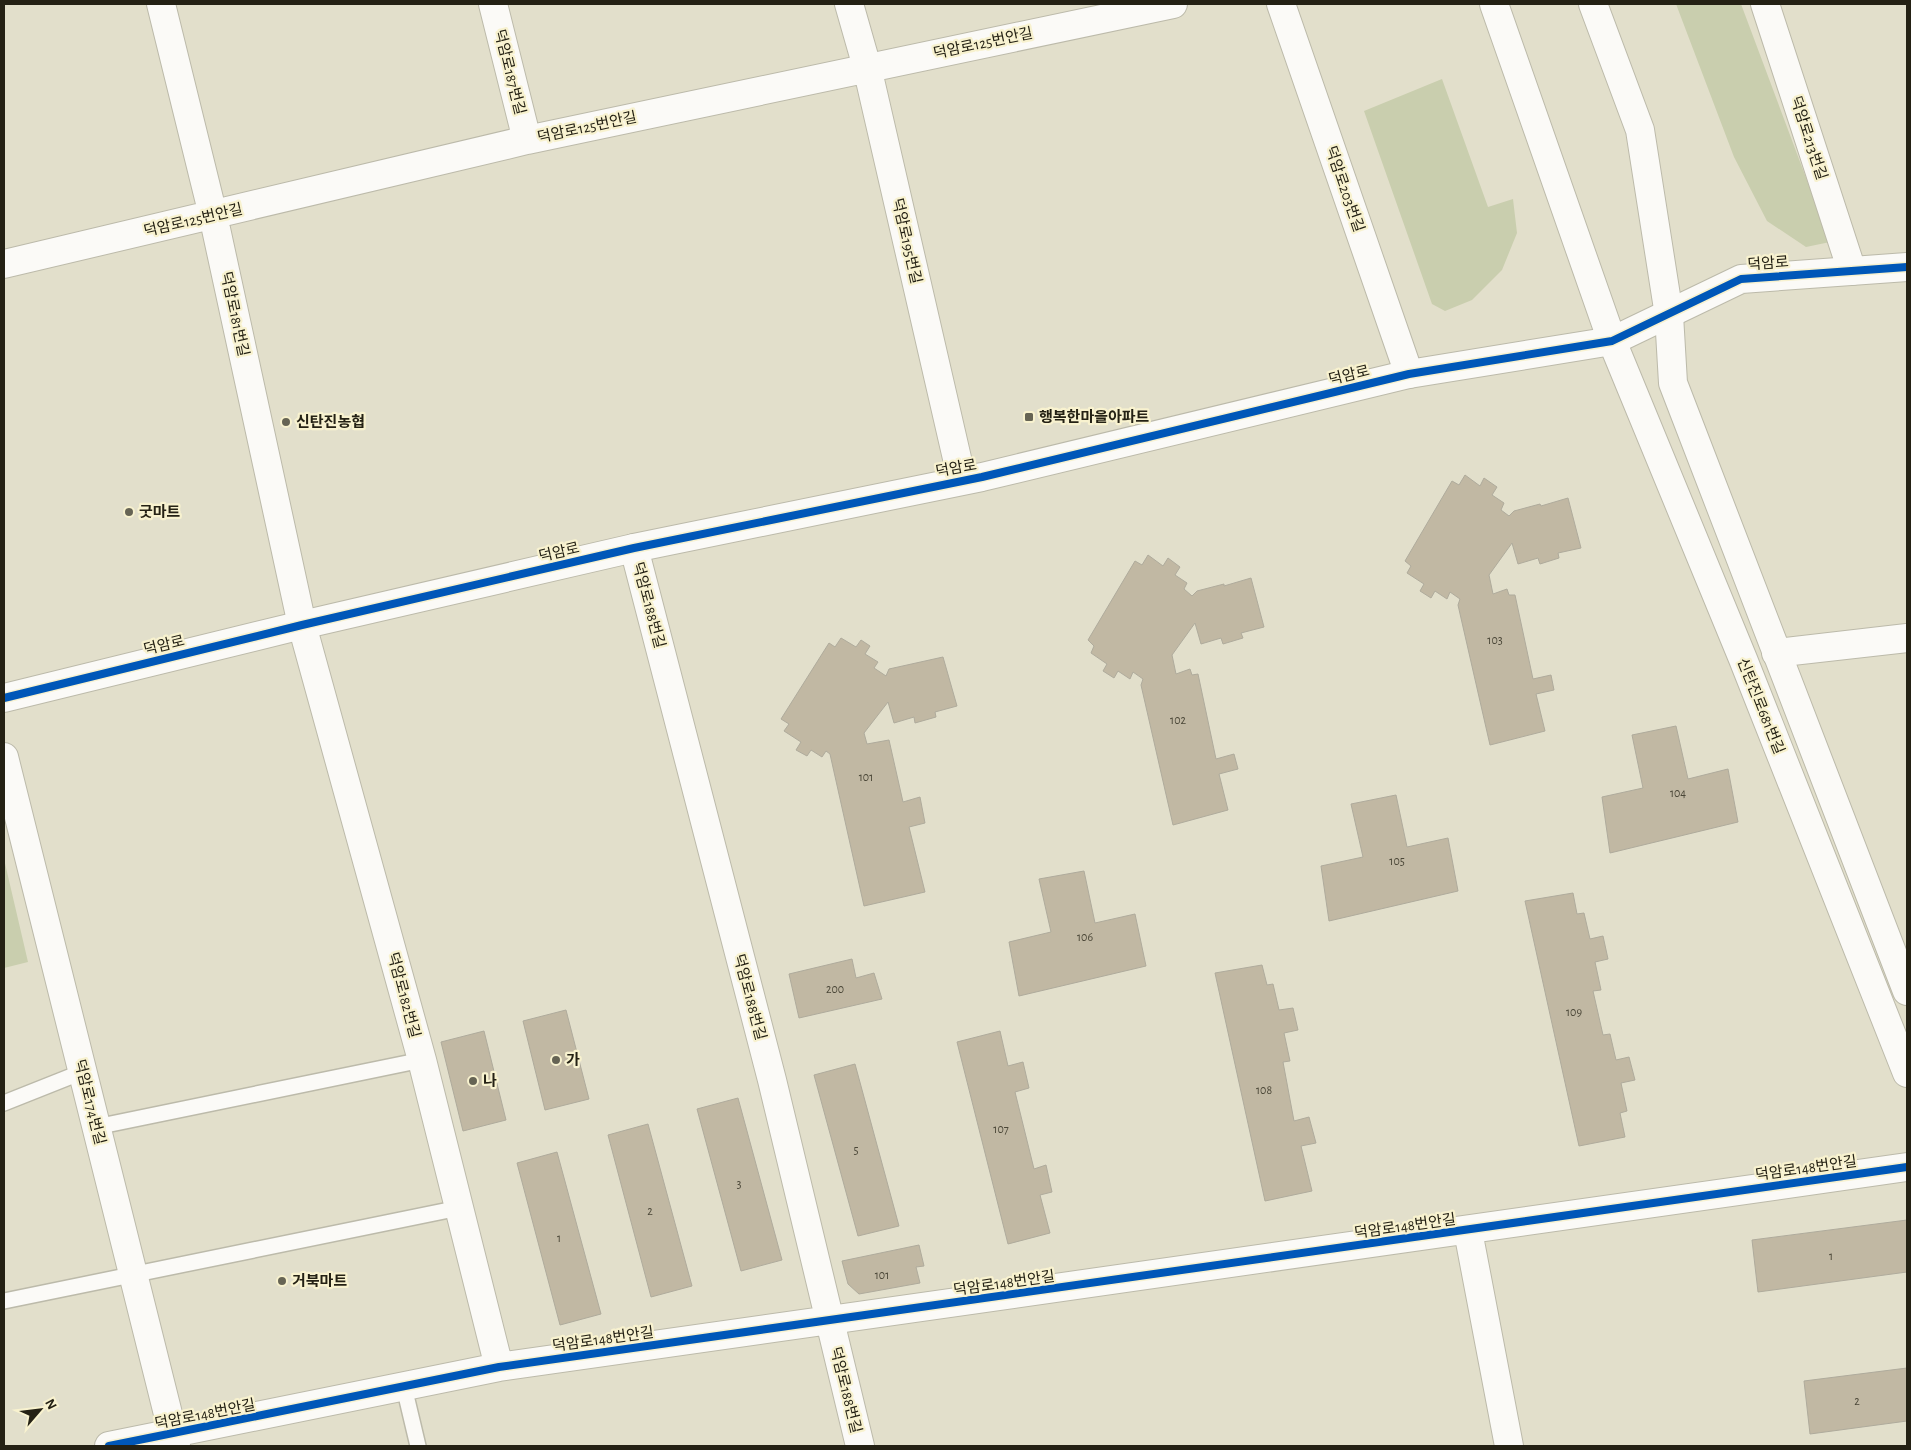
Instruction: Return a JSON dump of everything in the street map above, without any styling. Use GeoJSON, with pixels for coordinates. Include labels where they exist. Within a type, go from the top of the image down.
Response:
{"type":"FeatureCollection","features":[{"type":"Feature","properties":{"kind":"main road","name":"덕암로181번길"},"geometry":{"type":"LineString","coordinates":[[161,4],[213,215],[302,625]]}},
{"type":"Feature","properties":{"kind":"main road","name":"덕암로187번길"},"geometry":{"type":"LineString","coordinates":[[493,4],[527,140]]}},
{"type":"Feature","properties":{"kind":"main road","name":"덕암로195번길"},"geometry":{"type":"LineString","coordinates":[[849,4],[867,67],[962,480]]}},
{"type":"Feature","properties":{"kind":"main road","name":"덕암로125번안길"},"geometry":{"type":"LineString","coordinates":[[4,264],[527,140],[1174,4]]}},
{"type":"Feature","properties":{"kind":"main road","name":"덕암로203번길"},"geometry":{"type":"LineString","coordinates":[[1281,4],[1410,374]]}},
{"type":"Feature","properties":{"kind":"main road","name":"신탄진로681번길"},"geometry":{"type":"LineString","coordinates":[[1494,4],[1612,341],[1743,660],[1907,1073]]}},
{"type":"Feature","properties":{"kind":"main road"},"geometry":{"type":"LineString","coordinates":[[1593,4],[1640,130],[1669,315],[1673,383],[1907,991]]}},
{"type":"Feature","properties":{"kind":"main road","name":"덕암로213번길"},"geometry":{"type":"LineString","coordinates":[[1765,4],[1852,271]]}},
{"type":"Feature","properties":{"kind":"main road","name":"덕암로"},"geometry":{"type":"LineString","coordinates":[[4,698],[302,625],[634,548],[982,477],[1410,374],[1612,341],[1741,279],[1907,267]]}},
{"type":"Feature","properties":{"kind":"main road","name":"덕암로188번길"},"geometry":{"type":"LineString","coordinates":[[634,548],[772,1080],[860,1446]]}},
{"type":"Feature","properties":{"kind":"main road","name":"덕암로182번길"},"geometry":{"type":"LineString","coordinates":[[302,625],[422,1060],[499,1367]]}},
{"type":"Feature","properties":{"kind":"main road"},"geometry":{"type":"LineString","coordinates":[[1776,653],[1907,638]]}},
{"type":"Feature","properties":{"kind":"main road","name":"덕암로174번길"},"geometry":{"type":"LineString","coordinates":[[4,757],[174,1440]]}},
{"type":"Feature","properties":{"kind":"main road","name":"덕암로148번안길"},"geometry":{"type":"LineString","coordinates":[[109,1446],[174,1440],[499,1367],[1468,1231],[1907,1167]]}},
{"type":"Feature","properties":{"kind":"main road","name":"덕암로148번안길"},"geometry":{"type":"LineString","coordinates":[[1468,1231],[1509,1446]]}},
{"type":"Feature","properties":{"kind":"lane"},"geometry":{"type":"LineString","coordinates":[[96,1127],[422,1060]]}},
{"type":"Feature","properties":{"kind":"lane"},"geometry":{"type":"LineString","coordinates":[[4,1103],[82,1072]]}},
{"type":"Feature","properties":{"kind":"lane"},"geometry":{"type":"LineString","coordinates":[[4,1301],[459,1208]]}},
{"type":"Feature","properties":{"kind":"lane"},"geometry":{"type":"LineString","coordinates":[[404,1387],[418,1446]]}},
{"type":"Feature","properties":{"kind":"green space"},"geometry":{"type":"Polygon","coordinates":[[[1676,4],[1741,4],[1830,242],[1806,247],[1767,221],[1734,157],[1676,4]]]}},
{"type":"Feature","properties":{"kind":"green space"},"geometry":{"type":"Polygon","coordinates":[[[1442,79],[1488,207],[1513,199],[1517,233],[1502,270],[1472,300],[1445,311],[1432,304],[1364,111],[1442,79]]]}},
{"type":"Feature","properties":{"kind":"green space"},"geometry":{"type":"Polygon","coordinates":[[[4,859],[28,962],[4,968],[4,859]]]}},
{"type":"Feature","properties":{"kind":"building"},"geometry":{"type":"Polygon","coordinates":[[[1465,475],[1480,486],[1484,478],[1497,487],[1492,495],[1504,503],[1501,510],[1509,516],[1514,511],[1568,498],[1581,548],[1558,553],[1559,558],[1540,564],[1538,558],[1518,564],[1512,543],[1489,575],[1493,594],[1507,589],[1509,595],[1515,595],[1533,679],[1551,675],[1554,690],[1536,694],[1545,731],[1490,745],[1458,605],[1460,599],[1450,592],[1447,599],[1435,591],[1431,598],[1420,591],[1424,584],[1407,573],[1411,566],[1405,561],[1452,481],[1459,485],[1465,475]]]}},
{"type":"Feature","properties":{"kind":"building"},"geometry":{"type":"Polygon","coordinates":[[[1148,555],[1163,566],[1168,558],[1180,567],[1175,575],[1187,583],[1184,589],[1192,596],[1197,591],[1251,578],[1264,627],[1241,633],[1243,638],[1223,644],[1221,638],[1201,644],[1195,623],[1172,655],[1176,674],[1190,669],[1192,675],[1198,674],[1216,759],[1234,754],[1238,769],[1219,774],[1228,810],[1173,825],[1141,685],[1143,679],[1133,672],[1130,679],[1118,671],[1114,678],[1103,671],[1107,664],[1091,653],[1094,646],[1088,640],[1135,561],[1142,565],[1148,555]]]}},
{"type":"Feature","properties":{"kind":"building"},"geometry":{"type":"Polygon","coordinates":[[[841,638],[856,647],[861,640],[870,646],[865,654],[878,662],[874,668],[886,676],[889,669],[943,657],[957,706],[935,712],[936,717],[915,723],[914,717],[894,723],[888,702],[864,733],[867,744],[889,740],[903,802],[920,797],[925,823],[909,827],[925,892],[864,906],[830,754],[826,751],[822,757],[811,750],[807,756],[796,750],[801,742],[784,731],[789,724],[781,719],[829,643],[835,647],[841,638]]]}},
{"type":"Feature","properties":{"kind":"building"},"geometry":{"type":"Polygon","coordinates":[[[1676,726],[1688,779],[1728,769],[1738,822],[1610,853],[1602,797],[1643,788],[1632,735],[1676,726]]]}},
{"type":"Feature","properties":{"kind":"building"},"geometry":{"type":"Polygon","coordinates":[[[1396,795],[1407,847],[1448,838],[1458,891],[1329,921],[1321,866],[1363,857],[1351,804],[1396,795]]]}},
{"type":"Feature","properties":{"kind":"building"},"geometry":{"type":"Polygon","coordinates":[[[1084,871],[1095,923],[1135,914],[1146,966],[1019,996],[1009,942],[1051,932],[1039,879],[1084,871]]]}},
{"type":"Feature","properties":{"kind":"building"},"geometry":{"type":"Polygon","coordinates":[[[1573,893],[1577,914],[1584,913],[1590,939],[1603,936],[1608,959],[1595,962],[1601,990],[1593,991],[1603,1035],[1610,1034],[1616,1060],[1629,1057],[1635,1080],[1621,1083],[1627,1111],[1620,1113],[1625,1137],[1579,1146],[1525,901],[1573,893]]]}},
{"type":"Feature","properties":{"kind":"building"},"geometry":{"type":"Polygon","coordinates":[[[852,959],[856,978],[874,973],[882,999],[799,1018],[789,974],[852,959]]]}},
{"type":"Feature","properties":{"kind":"building"},"geometry":{"type":"Polygon","coordinates":[[[1262,965],[1267,985],[1273,984],[1279,1010],[1293,1008],[1298,1030],[1284,1033],[1290,1061],[1283,1062],[1294,1121],[1309,1117],[1316,1143],[1301,1146],[1312,1191],[1265,1201],[1215,973],[1262,965]]]}},
{"type":"Feature","properties":{"kind":"building","name":"가"},"geometry":{"type":"Polygon","coordinates":[[[566,1010],[589,1099],[545,1110],[523,1021],[566,1010]]]}},
{"type":"Feature","properties":{"kind":"building","name":"나"},"geometry":{"type":"Polygon","coordinates":[[[484,1031],[506,1120],[463,1131],[441,1042],[484,1031]]]}},
{"type":"Feature","properties":{"kind":"building"},"geometry":{"type":"Polygon","coordinates":[[[1000,1031],[1008,1066],[1023,1062],[1029,1088],[1015,1092],[1034,1169],[1046,1165],[1052,1192],[1040,1195],[1050,1233],[1008,1244],[957,1042],[1000,1031]]]}},
{"type":"Feature","properties":{"kind":"building"},"geometry":{"type":"Polygon","coordinates":[[[855,1064],[899,1226],[858,1236],[814,1075],[855,1064]]]}},
{"type":"Feature","properties":{"kind":"building"},"geometry":{"type":"Polygon","coordinates":[[[738,1098],[782,1260],[741,1271],[697,1109],[738,1098]]]}},
{"type":"Feature","properties":{"kind":"building"},"geometry":{"type":"Polygon","coordinates":[[[648,1124],[692,1286],[651,1297],[608,1135],[648,1124]]]}},
{"type":"Feature","properties":{"kind":"building"},"geometry":{"type":"Polygon","coordinates":[[[557,1152],[601,1314],[560,1325],[517,1163],[557,1152]]]}},
{"type":"Feature","properties":{"kind":"building"},"geometry":{"type":"Polygon","coordinates":[[[1907,1220],[1907,1272],[1758,1292],[1752,1240],[1907,1220]]]}},
{"type":"Feature","properties":{"kind":"building"},"geometry":{"type":"Polygon","coordinates":[[[919,1245],[924,1266],[916,1267],[920,1283],[859,1294],[848,1284],[842,1261],[919,1245]]]}},
{"type":"Feature","properties":{"kind":"building"},"geometry":{"type":"Polygon","coordinates":[[[1907,1368],[1907,1421],[1810,1434],[1804,1381],[1907,1368]]]}},
{"type":"Feature","properties":{"kind":"cycle path"},"geometry":{"type":"LineString","coordinates":[[4,698],[302,625],[634,548],[982,477],[1409,374],[1612,341],[1741,279],[1907,267]]}},
{"type":"Feature","properties":{"kind":"cycle path"},"geometry":{"type":"LineString","coordinates":[[109,1446],[499,1367],[1907,1167]]}},
{"type":"Feature","properties":{"kind":"place","name":"행복한마을아파트"},"geometry":{"type":"Point","coordinates":[1029,417]}},
{"type":"Feature","properties":{"kind":"place","name":"신탄진농협"},"geometry":{"type":"Point","coordinates":[286,422]}},
{"type":"Feature","properties":{"kind":"place","name":"굿마트"},"geometry":{"type":"Point","coordinates":[129,512]}},
{"type":"Feature","properties":{"kind":"place","name":"가"},"geometry":{"type":"Point","coordinates":[556,1060]}},
{"type":"Feature","properties":{"kind":"place","name":"나"},"geometry":{"type":"Point","coordinates":[473,1081]}},
{"type":"Feature","properties":{"kind":"place","name":"거북마트"},"geometry":{"type":"Point","coordinates":[282,1281]}}]}
